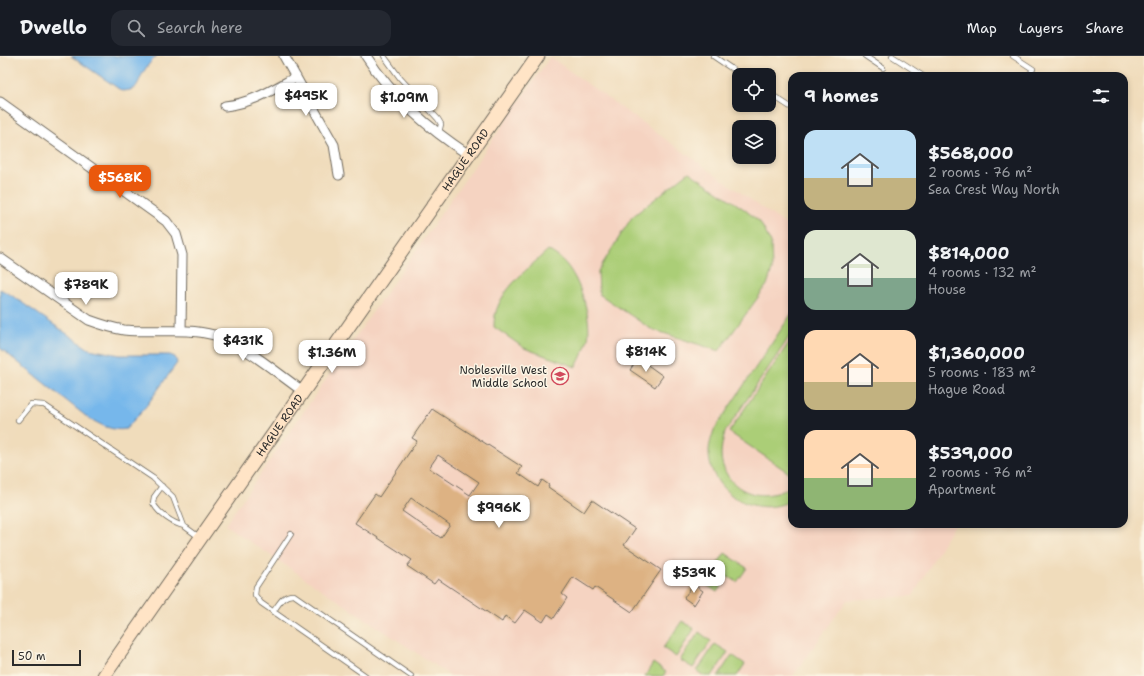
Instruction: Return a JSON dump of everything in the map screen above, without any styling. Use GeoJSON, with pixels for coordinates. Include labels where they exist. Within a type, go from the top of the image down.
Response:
{"type":"FeatureCollection","features":[{"type":"Feature","properties":{"kind":"main road","name":"HAGUE ROAD"},"geometry":{"type":"LineString","coordinates":[[104,676],[538,56]]}},
{"type":"Feature","properties":{"kind":"street"},"geometry":{"type":"LineString","coordinates":[[284,56],[334,145],[339,175]]}},
{"type":"Feature","properties":{"kind":"street"},"geometry":{"type":"LineString","coordinates":[[366,56],[391,91],[407,108],[438,134],[469,155]]}},
{"type":"Feature","properties":{"kind":"street"},"geometry":{"type":"LineString","coordinates":[[225,106],[258,98],[296,78]]}},
{"type":"Feature","properties":{"kind":"street"},"geometry":{"type":"LineString","coordinates":[[0,102],[166,221],[176,234],[182,255],[181,331]]}},
{"type":"Feature","properties":{"kind":"street"},"geometry":{"type":"LineString","coordinates":[[0,258],[89,320],[102,325],[124,330],[181,331],[214,335],[236,344],[304,392]]}},
{"type":"Feature","properties":{"kind":"lane"},"geometry":{"type":"LineString","coordinates":[[384,56],[413,93],[438,118],[441,124],[438,134]]}},
{"type":"Feature","properties":{"kind":"lane"},"geometry":{"type":"LineString","coordinates":[[713,56],[732,69]]}},
{"type":"Feature","properties":{"kind":"lane"},"geometry":{"type":"LineString","coordinates":[[865,56],[883,68]]}},
{"type":"Feature","properties":{"kind":"lane"},"geometry":{"type":"LineString","coordinates":[[892,56],[917,72]]}},
{"type":"Feature","properties":{"kind":"lane"},"geometry":{"type":"LineString","coordinates":[[1013,56],[1033,69],[1031,72]]}},
{"type":"Feature","properties":{"kind":"lane"},"geometry":{"type":"LineString","coordinates":[[776,98],[788,105]]}},
{"type":"Feature","properties":{"kind":"lane"},"geometry":{"type":"LineString","coordinates":[[18,420],[31,404],[44,405],[153,478],[173,496],[184,526]]}},
{"type":"Feature","properties":{"kind":"lane"},"geometry":{"type":"LineString","coordinates":[[162,486],[154,497],[153,504],[158,511],[178,525],[184,526],[200,538]]}},
{"type":"Feature","properties":{"kind":"lane"},"geometry":{"type":"LineString","coordinates":[[291,534],[256,587],[256,595],[261,603],[273,612],[366,676]]}},
{"type":"Feature","properties":{"kind":"lane"},"geometry":{"type":"LineString","coordinates":[[273,612],[282,599],[288,594],[294,594],[411,676]]}},
{"type":"Feature","properties":{"kind":"shaded area","name":"Noblesville West Middle School"},"geometry":{"type":"Polygon","coordinates":[[[550,57],[788,226],[788,528],[952,528],[913,596],[847,600],[793,676],[451,676],[225,525],[550,57]]]}},
{"type":"Feature","properties":{"kind":"green space"},"geometry":{"type":"Polygon","coordinates":[[[689,172],[744,209],[760,222],[771,243],[772,270],[767,285],[719,351],[651,329],[599,294],[598,271],[632,217],[689,172]]]}},
{"type":"Feature","properties":{"kind":"green space"},"geometry":{"type":"Polygon","coordinates":[[[548,250],[562,259],[565,263],[575,279],[584,299],[589,330],[588,339],[576,367],[524,348],[494,327],[495,315],[499,304],[512,284],[548,250]]]}},
{"type":"Feature","properties":{"kind":"green space"},"geometry":{"type":"Polygon","coordinates":[[[788,319],[788,339],[725,432],[721,453],[723,466],[728,476],[743,490],[753,494],[763,495],[773,494],[788,488],[788,501],[778,505],[764,507],[737,499],[726,490],[717,479],[711,466],[709,451],[714,430],[788,319]]]}},
{"type":"Feature","properties":{"kind":"green space"},"geometry":{"type":"Polygon","coordinates":[[[788,344],[788,472],[729,432],[788,344]]]}},
{"type":"Feature","properties":{"kind":"green space"},"geometry":{"type":"Polygon","coordinates":[[[725,553],[747,568],[737,582],[728,576],[717,592],[704,583],[725,553]]]}},
{"type":"Feature","properties":{"kind":"green space"},"geometry":{"type":"Polygon","coordinates":[[[682,621],[694,629],[676,657],[663,648],[682,621]]]}},
{"type":"Feature","properties":{"kind":"green space"},"geometry":{"type":"Polygon","coordinates":[[[699,632],[711,641],[693,668],[680,660],[699,632]]]}},
{"type":"Feature","properties":{"kind":"green space"},"geometry":{"type":"Polygon","coordinates":[[[715,644],[728,652],[712,676],[704,676],[697,671],[715,644]]]}},
{"type":"Feature","properties":{"kind":"green space"},"geometry":{"type":"Polygon","coordinates":[[[732,655],[745,664],[737,676],[718,676],[732,655]]]}},
{"type":"Feature","properties":{"kind":"green space"},"geometry":{"type":"Polygon","coordinates":[[[653,663],[666,672],[663,676],[645,676],[653,663]]]}},
{"type":"Feature","properties":{"kind":"water"},"geometry":{"type":"Polygon","coordinates":[[[71,56],[157,56],[151,61],[135,88],[122,91],[71,56]]]}},
{"type":"Feature","properties":{"kind":"water"},"geometry":{"type":"Polygon","coordinates":[[[0,289],[89,349],[120,355],[170,355],[175,357],[177,363],[147,405],[126,429],[121,430],[106,427],[87,417],[0,348],[0,289]]]}},
{"type":"Feature","properties":{"kind":"building"},"geometry":{"type":"Polygon","coordinates":[[[638,358],[663,376],[655,387],[630,370],[638,358]]]}},
{"type":"Feature","properties":{"kind":"building"},"geometry":{"type":"Polygon","coordinates":[[[432,409],[522,467],[518,473],[538,487],[542,480],[549,485],[548,487],[584,512],[592,500],[635,529],[624,545],[661,570],[632,612],[595,587],[593,590],[573,577],[562,594],[567,598],[554,618],[548,614],[543,622],[525,610],[515,623],[505,616],[502,622],[438,579],[434,584],[407,566],[412,560],[355,523],[375,494],[379,497],[417,441],[412,438],[432,409]],[[438,455],[429,468],[470,495],[479,482],[438,455]],[[411,498],[402,511],[441,538],[450,525],[411,498]]]}},
{"type":"Feature","properties":{"kind":"building"},"geometry":{"type":"Polygon","coordinates":[[[693,584],[703,591],[694,605],[684,598],[693,584]]]}},
{"type":"Feature","properties":{"kind":"place","name":"Noblesville West Middle School"},"geometry":{"type":"Point","coordinates":[560,376]}}]}
